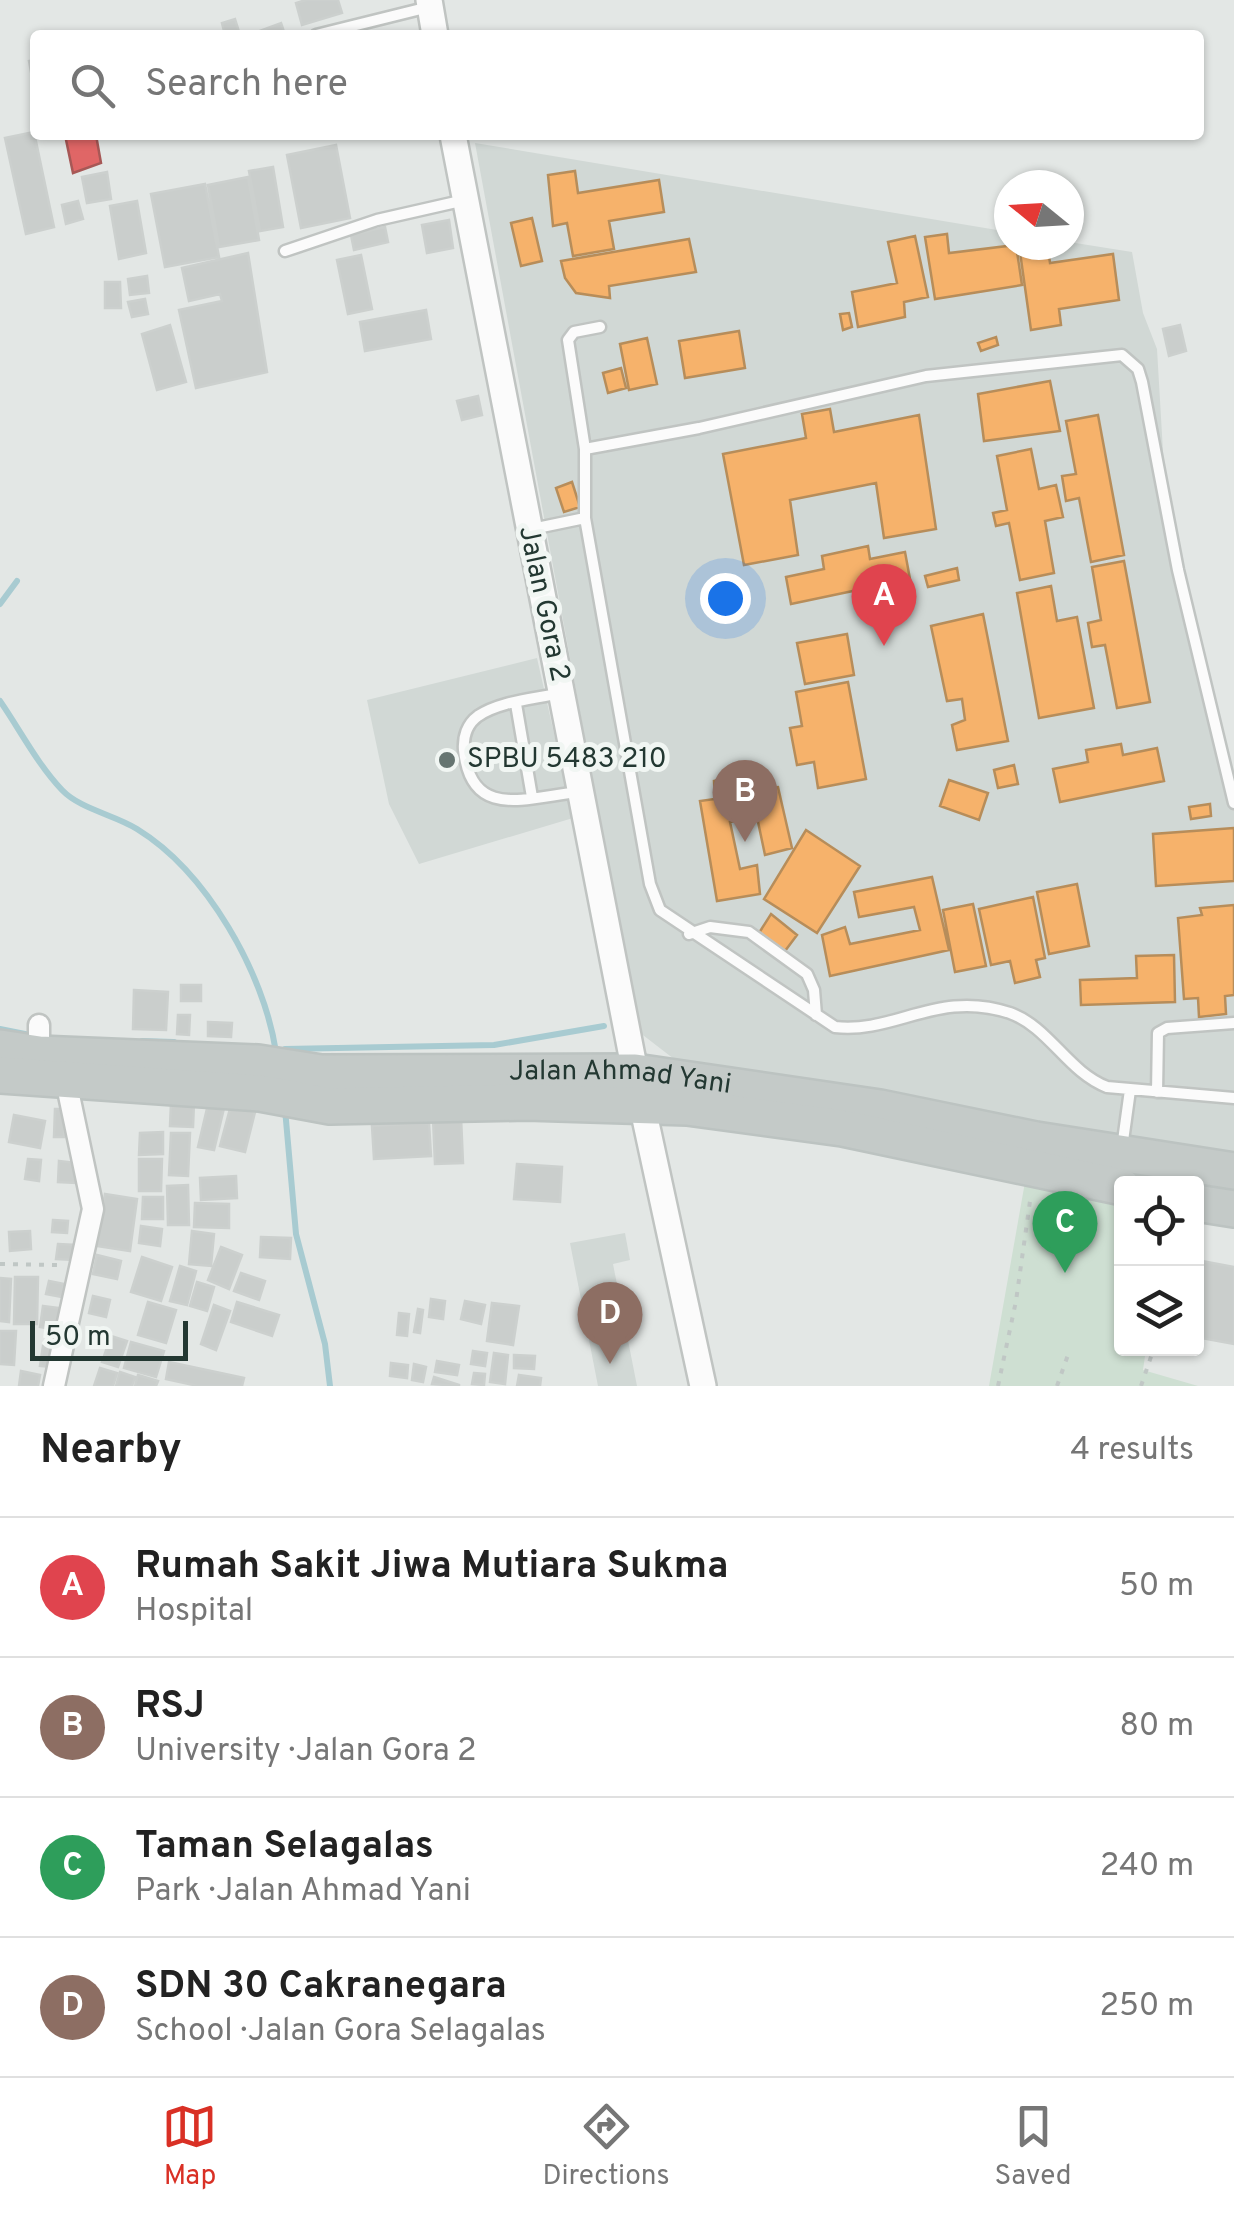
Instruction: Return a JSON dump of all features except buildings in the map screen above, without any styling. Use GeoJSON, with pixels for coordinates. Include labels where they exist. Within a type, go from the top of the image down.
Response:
{"type":"FeatureCollection","features":[{"type":"Feature","properties":{"kind":"highway"},"geometry":{"type":"LineString","coordinates":[[0,1048],[39,1041],[200,1074]]}},
{"type":"Feature","properties":{"kind":"highway","name":"Jalan Ahmad Yani"},"geometry":{"type":"LineString","coordinates":[[200,1074],[343,1089],[635,1072],[880,1108],[1122,1171],[1234,1171]]}},
{"type":"Feature","properties":{"kind":"highway"},"geometry":{"type":"LineString","coordinates":[[0,1076],[66,1080],[200,1074]]}},
{"type":"Feature","properties":{"kind":"highway"},"geometry":{"type":"LineString","coordinates":[[343,1089],[527,1102],[687,1107],[842,1128],[1036,1169],[1122,1171]]}},
{"type":"Feature","properties":{"kind":"highway"},"geometry":{"type":"LineString","coordinates":[[1204,1204],[1234,1209]]}},
{"type":"Feature","properties":{"kind":"street"},"geometry":{"type":"LineString","coordinates":[[429,4],[434,30]]}},
{"type":"Feature","properties":{"kind":"street","name":"Jalan Gora 2"},"geometry":{"type":"LineString","coordinates":[[454,140],[527,530],[584,792],[635,1072],[702,1386]]}},
{"type":"Feature","properties":{"kind":"street"},"geometry":{"type":"LineString","coordinates":[[54,1386],[93,1210],[66,1080]]}},
{"type":"Feature","properties":{"kind":"lane"},"geometry":{"type":"LineString","coordinates":[[334,30],[429,4]]}},
{"type":"Feature","properties":{"kind":"lane"},"geometry":{"type":"LineString","coordinates":[[286,251],[377,220],[465,200]]}},
{"type":"Feature","properties":{"kind":"lane"},"geometry":{"type":"LineString","coordinates":[[600,326],[574,332],[568,340],[585,449],[585,518],[653,899],[660,910],[689,934],[835,1027],[851,1029],[943,1006],[996,1009],[1033,1026],[1090,1080],[1130,1090],[1234,1098]]}},
{"type":"Feature","properties":{"kind":"lane"},"geometry":{"type":"LineString","coordinates":[[585,449],[699,428],[926,376],[1122,356],[1138,370],[1142,382],[1178,570],[1234,804]]}},
{"type":"Feature","properties":{"kind":"lane"},"geometry":{"type":"LineString","coordinates":[[527,530],[585,518]]}},
{"type":"Feature","properties":{"kind":"lane"},"geometry":{"type":"LineString","coordinates":[[562,692],[473,719],[463,738],[467,778],[478,792],[501,800],[584,792]]}},
{"type":"Feature","properties":{"kind":"lane"},"geometry":{"type":"LineString","coordinates":[[516,704],[532,797]]}},
{"type":"Feature","properties":{"kind":"lane"},"geometry":{"type":"LineString","coordinates":[[689,934],[710,928],[749,932],[807,974],[814,990],[816,1015]]}},
{"type":"Feature","properties":{"kind":"lane"},"geometry":{"type":"LineString","coordinates":[[1156,1092],[1158,1033],[1167,1028],[1234,1023]]}},
{"type":"Feature","properties":{"kind":"lane"},"geometry":{"type":"LineString","coordinates":[[1122,1171],[1130,1090]]}},
{"type":"Feature","properties":{"kind":"path"},"geometry":{"type":"LineString","coordinates":[[998,1386],[1016,1301],[1036,1169]]}},
{"type":"Feature","properties":{"kind":"path"},"geometry":{"type":"LineString","coordinates":[[0,1264],[83,1266]]}},
{"type":"Feature","properties":{"kind":"path"},"geometry":{"type":"LineString","coordinates":[[1058,1386],[1069,1352]]}},
{"type":"Feature","properties":{"kind":"path"},"geometry":{"type":"LineString","coordinates":[[1141,1386],[1151,1356]]}},
{"type":"Feature","properties":{"kind":"shaded area"},"geometry":{"type":"Polygon","coordinates":[[[475,143],[994,230],[994,260],[1084,260],[1084,244],[1132,252],[1143,313],[1157,349],[1166,503],[1234,790],[1234,1156],[696,1076],[639,1032],[475,143]]]}},
{"type":"Feature","properties":{"kind":"shaded area"},"geometry":{"type":"Polygon","coordinates":[[[537,658],[573,818],[419,864],[389,804],[367,700],[537,658]]]}},
{"type":"Feature","properties":{"kind":"shaded area"},"geometry":{"type":"Polygon","coordinates":[[[625,1233],[630,1260],[613,1264],[637,1386],[598,1386],[570,1243],[625,1233]]]}},
{"type":"Feature","properties":{"kind":"green space"},"geometry":{"type":"Polygon","coordinates":[[[1025,1182],[1114,1197],[1114,1356],[1145,1356],[1143,1370],[1198,1386],[989,1386],[1025,1182]]]}},
{"type":"Feature","properties":{"kind":"waterway"},"geometry":{"type":"LineString","coordinates":[[0,604],[17,581]]}},
{"type":"Feature","properties":{"kind":"waterway"},"geometry":{"type":"LineString","coordinates":[[0,701],[37,758],[69,797],[137,829],[163,848],[209,898],[259,990],[276,1052]]}},
{"type":"Feature","properties":{"kind":"waterway"},"geometry":{"type":"LineString","coordinates":[[285,1049],[494,1045],[604,1026]]}},
{"type":"Feature","properties":{"kind":"waterway"},"geometry":{"type":"LineString","coordinates":[[0,1029],[35,1036]]}},
{"type":"Feature","properties":{"kind":"waterway"},"geometry":{"type":"LineString","coordinates":[[142,1041],[174,1042]]}},
{"type":"Feature","properties":{"kind":"waterway"},"geometry":{"type":"LineString","coordinates":[[285,1109],[296,1234],[325,1344],[330,1386]]}},
{"type":"Feature","properties":{"kind":"place","name":"Rumah Sakit Jiwa Mutiara Sukma"},"geometry":{"type":"Point","coordinates":[884,646]}},
{"type":"Feature","properties":{"kind":"place","name":"SPBU 5483 210"},"geometry":{"type":"Point","coordinates":[447,760]}},
{"type":"Feature","properties":{"kind":"place","name":"RSJ"},"geometry":{"type":"Point","coordinates":[745,842]}},
{"type":"Feature","properties":{"kind":"place","name":"Taman Selagalas"},"geometry":{"type":"Point","coordinates":[1065,1273]}},
{"type":"Feature","properties":{"kind":"place","name":"SDN 30 Cakranegara"},"geometry":{"type":"Point","coordinates":[610,1364]}}]}
